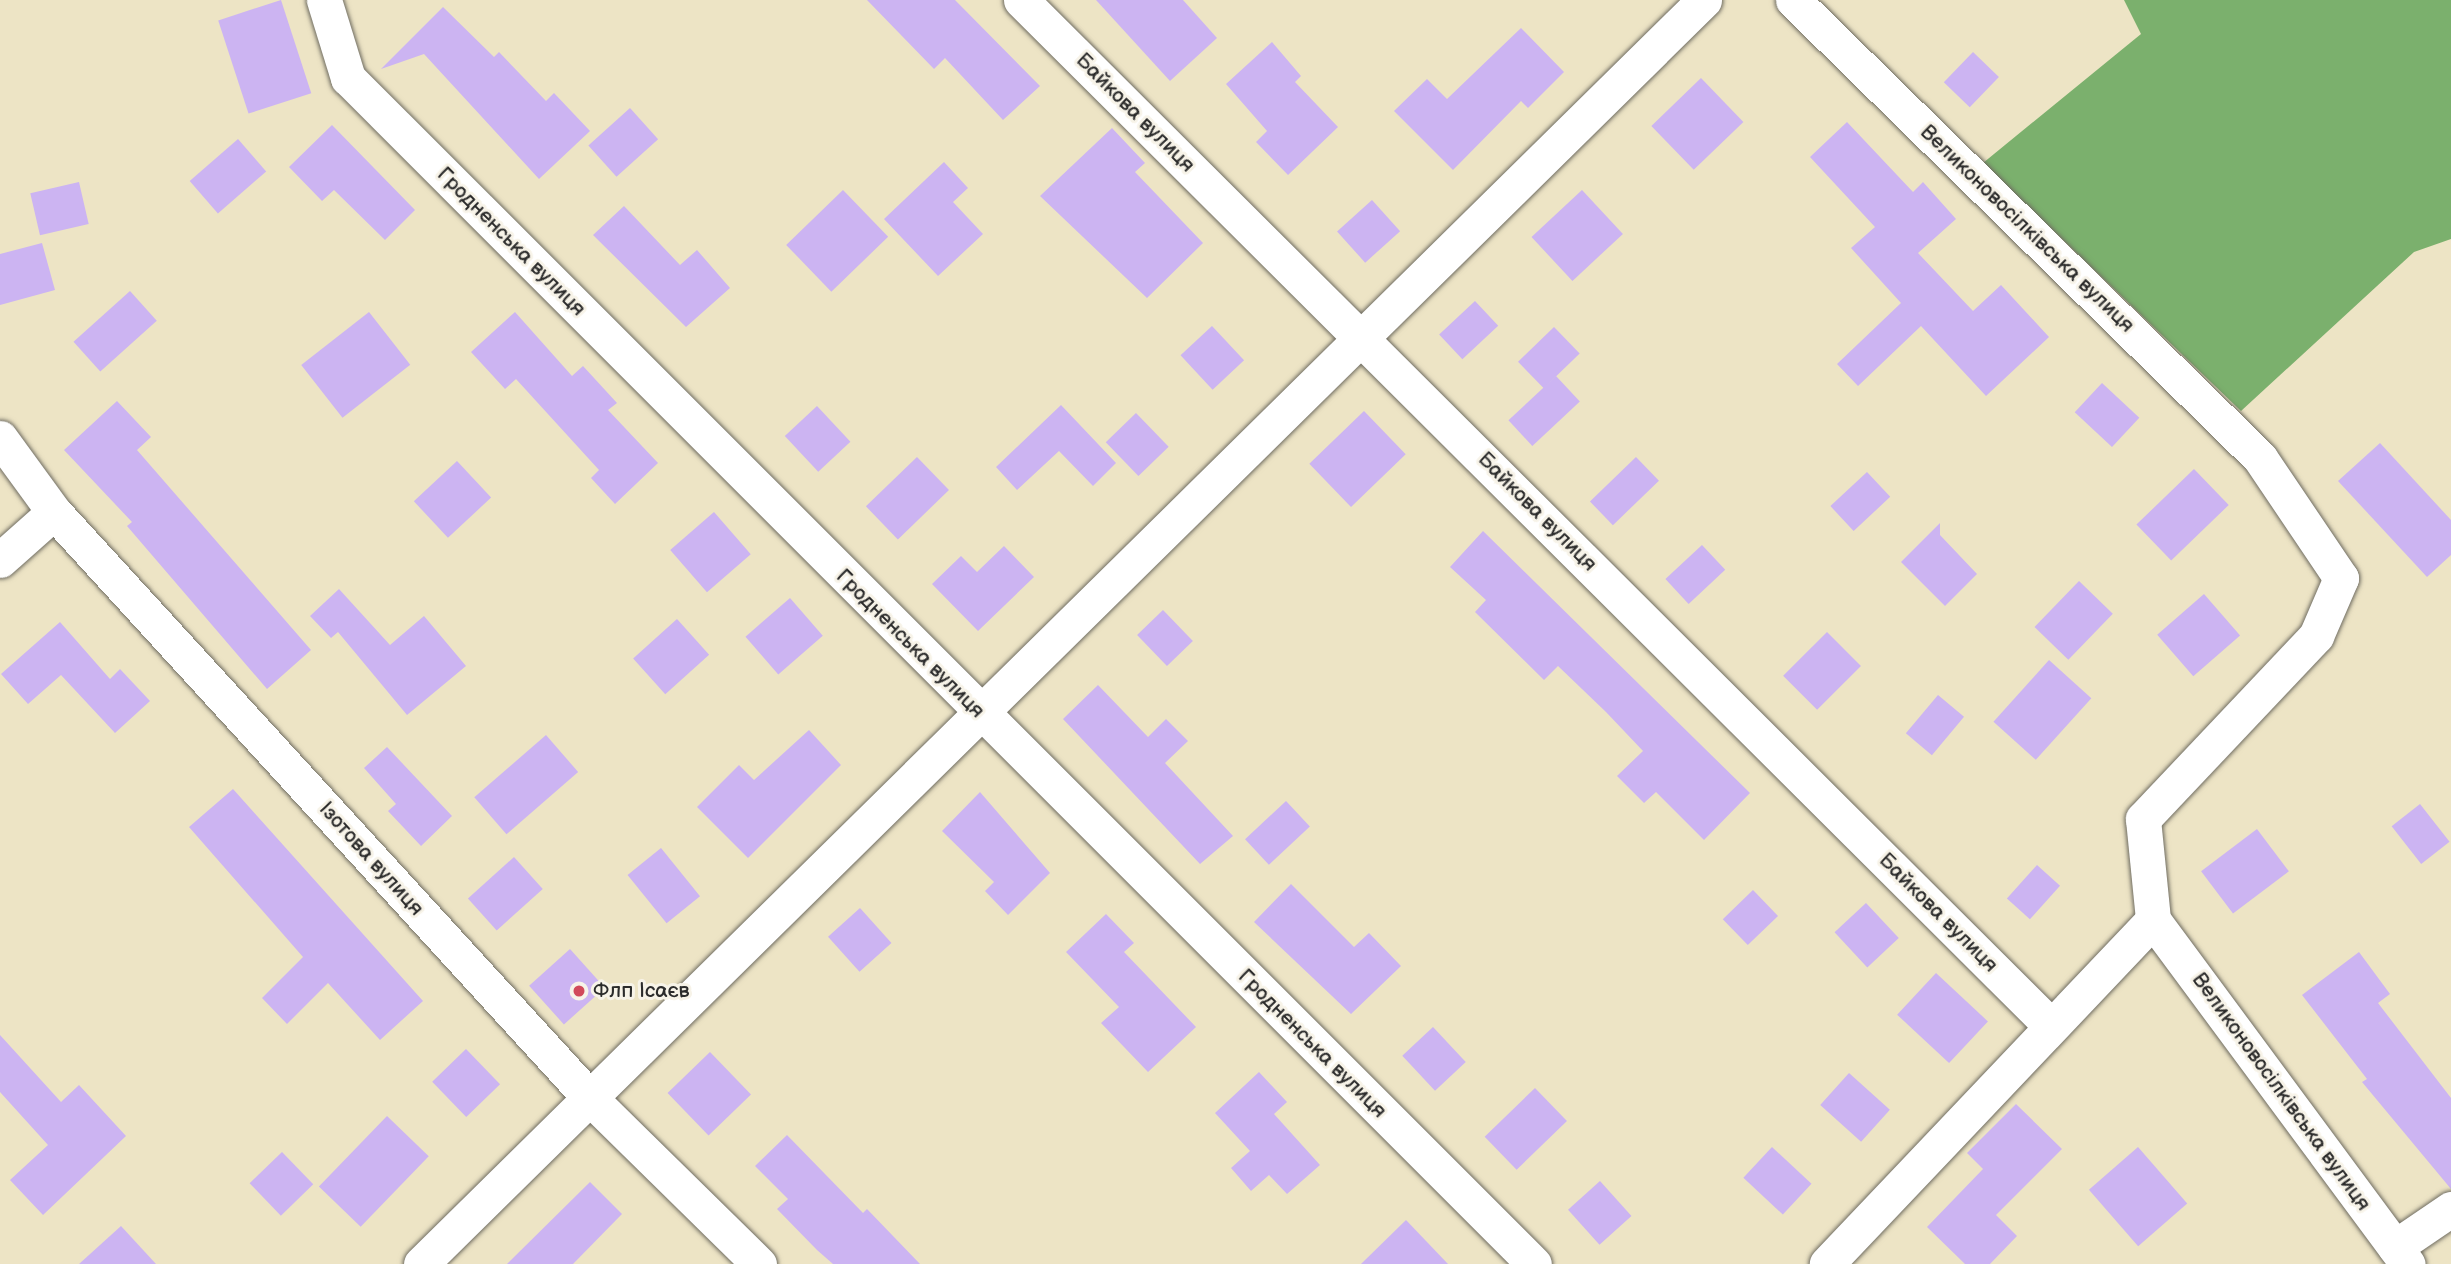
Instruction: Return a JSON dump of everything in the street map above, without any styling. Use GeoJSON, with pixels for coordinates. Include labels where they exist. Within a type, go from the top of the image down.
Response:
{"type":"FeatureCollection","features":[{"type":"Feature","properties":{"kind":"street","name":"Гродненська вулиця"},"geometry":{"type":"LineString","coordinates":[[324,0],[348,78],[978,713],[1534,1264]]}},
{"type":"Feature","properties":{"kind":"street","name":"Байкова вулиця"},"geometry":{"type":"LineString","coordinates":[[1021,0],[2051,1026]]}},
{"type":"Feature","properties":{"kind":"street"},"geometry":{"type":"LineString","coordinates":[[421,1264],[1703,0]]}},
{"type":"Feature","properties":{"kind":"street","name":"Великоновосілківська вулиця"},"geometry":{"type":"LineString","coordinates":[[1793,0],[2260,458],[2341,578],[2316,636],[2143,819],[2153,920],[2402,1256]]}},
{"type":"Feature","properties":{"kind":"street","name":"Ізотова вулиця"},"geometry":{"type":"LineString","coordinates":[[0,438],[54,512],[590,1098],[759,1264]]}},
{"type":"Feature","properties":{"kind":"street"},"geometry":{"type":"LineString","coordinates":[[0,560],[54,512]]}},
{"type":"Feature","properties":{"kind":"street"},"geometry":{"type":"LineString","coordinates":[[1827,1264],[2153,920]]}},
{"type":"Feature","properties":{"kind":"street"},"geometry":{"type":"LineString","coordinates":[[2402,1256],[2451,1209]]}},
{"type":"Feature","properties":{"kind":"green space"},"geometry":{"type":"Polygon","coordinates":[[[2124,0],[2451,0],[2451,239],[2414,252],[2241,411],[1983,163],[2141,34],[2124,0]]]}},
{"type":"Feature","properties":{"kind":"building"},"geometry":{"type":"Polygon","coordinates":[[[281,0],[311,93],[249,114],[218,20],[281,0]]]}},
{"type":"Feature","properties":{"kind":"building"},"geometry":{"type":"Polygon","coordinates":[[[867,0],[955,0],[1040,86],[1003,120],[945,58],[934,69],[867,0]]]}},
{"type":"Feature","properties":{"kind":"building"},"geometry":{"type":"Polygon","coordinates":[[[1096,0],[1183,0],[1217,38],[1170,81],[1096,0]]]}},
{"type":"Feature","properties":{"kind":"building"},"geometry":{"type":"Polygon","coordinates":[[[443,7],[494,57],[499,52],[546,101],[554,93],[590,131],[539,179],[424,54],[381,69],[443,7]]]}},
{"type":"Feature","properties":{"kind":"building"},"geometry":{"type":"Polygon","coordinates":[[[1521,28],[1564,72],[1528,108],[1521,101],[1453,170],[1394,111],[1427,79],[1447,99],[1521,28]]]}},
{"type":"Feature","properties":{"kind":"building"},"geometry":{"type":"Polygon","coordinates":[[[1272,42],[1301,76],[1295,82],[1338,127],[1288,175],[1256,142],[1267,131],[1226,84],[1272,42]]]}},
{"type":"Feature","properties":{"kind":"building"},"geometry":{"type":"Polygon","coordinates":[[[1973,52],[1999,77],[1970,107],[1944,82],[1973,52]]]}},
{"type":"Feature","properties":{"kind":"building"},"geometry":{"type":"Polygon","coordinates":[[[1701,78],[1743,122],[1694,170],[1651,126],[1701,78]]]}},
{"type":"Feature","properties":{"kind":"building"},"geometry":{"type":"Polygon","coordinates":[[[630,108],[658,139],[616,177],[588,145],[630,108]]]}},
{"type":"Feature","properties":{"kind":"building"},"geometry":{"type":"Polygon","coordinates":[[[1847,122],[1913,192],[1923,182],[1956,219],[1918,253],[1973,311],[2001,285],[2049,337],[1986,396],[1921,326],[1858,386],[1837,364],[1901,303],[1851,248],[1875,227],[1810,157],[1847,122]]]}},
{"type":"Feature","properties":{"kind":"building"},"geometry":{"type":"Polygon","coordinates":[[[332,125],[415,210],[385,240],[334,190],[322,201],[289,167],[332,125]]]}},
{"type":"Feature","properties":{"kind":"building"},"geometry":{"type":"Polygon","coordinates":[[[1112,128],[1145,163],[1135,172],[1203,243],[1147,298],[1040,196],[1112,128]]]}},
{"type":"Feature","properties":{"kind":"building"},"geometry":{"type":"Polygon","coordinates":[[[238,139],[266,171],[218,213],[190,181],[238,139]]]}},
{"type":"Feature","properties":{"kind":"building"},"geometry":{"type":"Polygon","coordinates":[[[944,162],[968,188],[953,202],[983,234],[938,276],[884,219],[944,162]]]}},
{"type":"Feature","properties":{"kind":"building"},"geometry":{"type":"Polygon","coordinates":[[[79,182],[89,224],[40,235],[30,193],[79,182]]]}},
{"type":"Feature","properties":{"kind":"building"},"geometry":{"type":"Polygon","coordinates":[[[843,190],[888,237],[831,292],[786,245],[843,190]]]}},
{"type":"Feature","properties":{"kind":"building"},"geometry":{"type":"Polygon","coordinates":[[[1582,190],[1623,234],[1572,281],[1532,237],[1582,190]]]}},
{"type":"Feature","properties":{"kind":"building"},"geometry":{"type":"Polygon","coordinates":[[[1372,200],[1400,231],[1365,263],[1337,231],[1372,200]]]}},
{"type":"Feature","properties":{"kind":"building"},"geometry":{"type":"Polygon","coordinates":[[[624,206],[680,265],[697,250],[730,288],[686,327],[593,235],[624,206]]]}},
{"type":"Feature","properties":{"kind":"building"},"geometry":{"type":"Polygon","coordinates":[[[42,243],[55,290],[0,305],[0,254],[42,243]]]}},
{"type":"Feature","properties":{"kind":"building"},"geometry":{"type":"Polygon","coordinates":[[[130,291],[157,321],[100,372],[74,342],[130,291]]]}},
{"type":"Feature","properties":{"kind":"building"},"geometry":{"type":"Polygon","coordinates":[[[1475,301],[1498,326],[1462,359],[1439,334],[1475,301]]]}},
{"type":"Feature","properties":{"kind":"building"},"geometry":{"type":"Polygon","coordinates":[[[369,312],[410,365],[342,418],[301,365],[369,312]]]}},
{"type":"Feature","properties":{"kind":"building"},"geometry":{"type":"Polygon","coordinates":[[[515,312],[572,376],[583,366],[617,403],[608,410],[658,463],[615,504],[591,478],[599,470],[516,379],[505,389],[471,352],[515,312]]]}},
{"type":"Feature","properties":{"kind":"building"},"geometry":{"type":"Polygon","coordinates":[[[1212,326],[1244,360],[1213,390],[1181,355],[1212,326]]]}},
{"type":"Feature","properties":{"kind":"building"},"geometry":{"type":"Polygon","coordinates":[[[1554,327],[1580,354],[1544,388],[1518,362],[1554,327]]]}},
{"type":"Feature","properties":{"kind":"building"},"geometry":{"type":"Polygon","coordinates":[[[1556,376],[1580,402],[1532,446],[1508,420],[1556,376]]]}},
{"type":"Feature","properties":{"kind":"building"},"geometry":{"type":"Polygon","coordinates":[[[2102,383],[2139,418],[2112,447],[2075,412],[2102,383]]]}},
{"type":"Feature","properties":{"kind":"building"},"geometry":{"type":"Polygon","coordinates":[[[117,401],[151,437],[137,450],[311,650],[267,689],[127,526],[132,522],[64,450],[117,401]]]}},
{"type":"Feature","properties":{"kind":"building"},"geometry":{"type":"Polygon","coordinates":[[[1061,405],[1116,463],[1093,486],[1059,451],[1017,490],[996,467],[1061,405]]]}},
{"type":"Feature","properties":{"kind":"building"},"geometry":{"type":"Polygon","coordinates":[[[817,406],[850,442],[818,472],[785,436],[817,406]]]}},
{"type":"Feature","properties":{"kind":"building"},"geometry":{"type":"Polygon","coordinates":[[[1364,411],[1406,454],[1351,507],[1309,464],[1364,411]]]}},
{"type":"Feature","properties":{"kind":"building"},"geometry":{"type":"Polygon","coordinates":[[[1136,413],[1169,447],[1138,476],[1106,442],[1136,413]]]}},
{"type":"Feature","properties":{"kind":"building"},"geometry":{"type":"Polygon","coordinates":[[[2380,443],[2451,520],[2451,555],[2427,577],[2338,481],[2380,443]]]}},
{"type":"Feature","properties":{"kind":"building"},"geometry":{"type":"Polygon","coordinates":[[[917,457],[949,490],[898,539],[866,506],[917,457]]]}},
{"type":"Feature","properties":{"kind":"building"},"geometry":{"type":"Polygon","coordinates":[[[1636,457],[1659,481],[1613,525],[1590,501],[1636,457]]]}},
{"type":"Feature","properties":{"kind":"building"},"geometry":{"type":"Polygon","coordinates":[[[457,461],[491,498],[448,538],[414,501],[457,461]]]}},
{"type":"Feature","properties":{"kind":"building"},"geometry":{"type":"Polygon","coordinates":[[[2194,469],[2229,505],[2171,561],[2136,525],[2194,469]]]}},
{"type":"Feature","properties":{"kind":"building"},"geometry":{"type":"Polygon","coordinates":[[[1867,472],[1890,497],[1854,531],[1830,506],[1867,472]]]}},
{"type":"Feature","properties":{"kind":"building"},"geometry":{"type":"Polygon","coordinates":[[[714,512],[751,554],[707,592],[670,550],[714,512]]]}},
{"type":"Feature","properties":{"kind":"building"},"geometry":{"type":"Polygon","coordinates":[[[1940,523],[1940,535],[1977,574],[1945,606],[1901,562],[1940,523]]]}},
{"type":"Feature","properties":{"kind":"building"},"geometry":{"type":"Polygon","coordinates":[[[1483,531],[1750,793],[1704,840],[1656,792],[1644,803],[1617,776],[1643,751],[1606,712],[1558,666],[1544,680],[1475,612],[1486,600],[1450,567],[1483,531]]]}},
{"type":"Feature","properties":{"kind":"building"},"geometry":{"type":"Polygon","coordinates":[[[1702,545],[1725,570],[1689,604],[1665,579],[1702,545]]]}},
{"type":"Feature","properties":{"kind":"building"},"geometry":{"type":"Polygon","coordinates":[[[1004,546],[1034,577],[978,631],[932,584],[961,556],[977,572],[1004,546]]]}},
{"type":"Feature","properties":{"kind":"building"},"geometry":{"type":"Polygon","coordinates":[[[2079,581],[2113,614],[2068,660],[2035,627],[2079,581]]]}},
{"type":"Feature","properties":{"kind":"building"},"geometry":{"type":"Polygon","coordinates":[[[339,589],[390,645],[424,616],[466,666],[407,715],[338,632],[331,638],[310,616],[339,589]]]}},
{"type":"Feature","properties":{"kind":"building"},"geometry":{"type":"Polygon","coordinates":[[[2204,594],[2240,636],[2193,676],[2157,635],[2204,594]]]}},
{"type":"Feature","properties":{"kind":"building"},"geometry":{"type":"Polygon","coordinates":[[[790,598],[823,636],[778,674],[745,637],[790,598]]]}},
{"type":"Feature","properties":{"kind":"building"},"geometry":{"type":"Polygon","coordinates":[[[1163,610],[1193,641],[1167,666],[1137,635],[1163,610]]]}},
{"type":"Feature","properties":{"kind":"building"},"geometry":{"type":"Polygon","coordinates":[[[677,619],[709,655],[665,694],[633,658],[677,619]]]}},
{"type":"Feature","properties":{"kind":"building"},"geometry":{"type":"Polygon","coordinates":[[[60,622],[110,679],[120,669],[150,701],[115,733],[61,675],[28,704],[1,674],[60,622]]]}},
{"type":"Feature","properties":{"kind":"building"},"geometry":{"type":"Polygon","coordinates":[[[1827,632],[1861,666],[1817,710],[1783,676],[1827,632]]]}},
{"type":"Feature","properties":{"kind":"building"},"geometry":{"type":"Polygon","coordinates":[[[2049,660],[2091,698],[2036,760],[1993,722],[2049,660]]]}},
{"type":"Feature","properties":{"kind":"building"},"geometry":{"type":"Polygon","coordinates":[[[1098,685],[1148,737],[1166,719],[1188,741],[1165,763],[1233,836],[1200,864],[1063,719],[1098,685]]]}},
{"type":"Feature","properties":{"kind":"building"},"geometry":{"type":"Polygon","coordinates":[[[1938,695],[1964,717],[1932,755],[1906,733],[1938,695]]]}},
{"type":"Feature","properties":{"kind":"building"},"geometry":{"type":"Polygon","coordinates":[[[809,730],[841,765],[748,858],[697,807],[739,765],[754,780],[809,730]]]}},
{"type":"Feature","properties":{"kind":"building"},"geometry":{"type":"Polygon","coordinates":[[[546,735],[578,772],[506,834],[474,797],[546,735]]]}},
{"type":"Feature","properties":{"kind":"building"},"geometry":{"type":"Polygon","coordinates":[[[387,747],[452,816],[421,846],[388,811],[396,804],[364,768],[387,747]]]}},
{"type":"Feature","properties":{"kind":"building"},"geometry":{"type":"Polygon","coordinates":[[[233,789],[423,1001],[380,1040],[328,983],[287,1024],[262,998],[303,957],[189,827],[233,789]]]}},
{"type":"Feature","properties":{"kind":"building"},"geometry":{"type":"Polygon","coordinates":[[[980,792],[1050,873],[1008,915],[985,891],[994,882],[942,831],[980,792]]]}},
{"type":"Feature","properties":{"kind":"building"},"geometry":{"type":"Polygon","coordinates":[[[1286,801],[1310,827],[1269,865],[1245,839],[1286,801]]]}},
{"type":"Feature","properties":{"kind":"building"},"geometry":{"type":"Polygon","coordinates":[[[2420,804],[2450,842],[2421,864],[2392,826],[2420,804]]]}},
{"type":"Feature","properties":{"kind":"building"},"geometry":{"type":"Polygon","coordinates":[[[2257,829],[2289,871],[2233,913],[2201,871],[2257,829]]]}},
{"type":"Feature","properties":{"kind":"building"},"geometry":{"type":"Polygon","coordinates":[[[661,848],[700,896],[667,923],[628,875],[661,848]]]}},
{"type":"Feature","properties":{"kind":"building"},"geometry":{"type":"Polygon","coordinates":[[[514,857],[543,889],[497,930],[468,898],[514,857]]]}},
{"type":"Feature","properties":{"kind":"building"},"geometry":{"type":"Polygon","coordinates":[[[2037,865],[2060,886],[2030,919],[2007,898],[2037,865]]]}},
{"type":"Feature","properties":{"kind":"building"},"geometry":{"type":"Polygon","coordinates":[[[1291,884],[1354,947],[1369,933],[1401,966],[1351,1014],[1254,922],[1291,884]]]}},
{"type":"Feature","properties":{"kind":"building"},"geometry":{"type":"Polygon","coordinates":[[[1753,890],[1778,916],[1748,945],[1723,919],[1753,890]]]}},
{"type":"Feature","properties":{"kind":"building"},"geometry":{"type":"Polygon","coordinates":[[[1866,903],[1899,938],[1867,967],[1835,932],[1866,903]]]}},
{"type":"Feature","properties":{"kind":"building"},"geometry":{"type":"Polygon","coordinates":[[[860,908],[891,943],[859,972],[828,937],[860,908]]]}},
{"type":"Feature","properties":{"kind":"building"},"geometry":{"type":"Polygon","coordinates":[[[1106,914],[1134,943],[1124,952],[1196,1027],[1148,1072],[1101,1023],[1119,1007],[1066,952],[1106,914]]]}},
{"type":"Feature","properties":{"kind":"building"},"geometry":{"type":"Polygon","coordinates":[[[570,949],[605,988],[564,1024],[529,986],[570,949]]]}},
{"type":"Feature","properties":{"kind":"building"},"geometry":{"type":"Polygon","coordinates":[[[2359,952],[2390,994],[2378,1003],[2451,1098],[2451,1189],[2362,1082],[2367,1079],[2302,995],[2359,952]]]}},
{"type":"Feature","properties":{"kind":"building"},"geometry":{"type":"Polygon","coordinates":[[[1936,973],[1988,1021],[1949,1063],[1897,1015],[1936,973]]]}},
{"type":"Feature","properties":{"kind":"building"},"geometry":{"type":"Polygon","coordinates":[[[1433,1027],[1466,1062],[1435,1091],[1402,1056],[1433,1027]]]}},
{"type":"Feature","properties":{"kind":"building"},"geometry":{"type":"Polygon","coordinates":[[[0,1035],[61,1102],[79,1085],[126,1136],[43,1215],[10,1180],[48,1145],[0,1092],[0,1035]]]}},
{"type":"Feature","properties":{"kind":"building"},"geometry":{"type":"Polygon","coordinates":[[[466,1049],[500,1084],[466,1117],[432,1082],[466,1049]]]}},
{"type":"Feature","properties":{"kind":"building"},"geometry":{"type":"Polygon","coordinates":[[[710,1052],[751,1094],[709,1135],[668,1093],[710,1052]]]}},
{"type":"Feature","properties":{"kind":"building"},"geometry":{"type":"Polygon","coordinates":[[[1259,1072],[1287,1102],[1274,1114],[1320,1165],[1287,1194],[1269,1175],[1251,1191],[1231,1168],[1250,1151],[1215,1113],[1259,1072]]]}},
{"type":"Feature","properties":{"kind":"building"},"geometry":{"type":"Polygon","coordinates":[[[1849,1073],[1890,1110],[1861,1142],[1820,1105],[1849,1073]]]}},
{"type":"Feature","properties":{"kind":"building"},"geometry":{"type":"Polygon","coordinates":[[[1535,1088],[1567,1121],[1517,1170],[1485,1137],[1535,1088]]]}},
{"type":"Feature","properties":{"kind":"building"},"geometry":{"type":"Polygon","coordinates":[[[2016,1104],[2062,1149],[1996,1215],[2017,1236],[1990,1264],[1965,1264],[1927,1227],[1983,1169],[1967,1153],[2016,1104]]]}},
{"type":"Feature","properties":{"kind":"building"},"geometry":{"type":"Polygon","coordinates":[[[387,1116],[429,1156],[361,1227],[319,1186],[387,1116]]]}},
{"type":"Feature","properties":{"kind":"building"},"geometry":{"type":"Polygon","coordinates":[[[787,1135],[863,1213],[867,1209],[920,1264],[833,1264],[817,1250],[777,1209],[788,1199],[755,1166],[787,1135]]]}},
{"type":"Feature","properties":{"kind":"building"},"geometry":{"type":"Polygon","coordinates":[[[1772,1147],[1811,1184],[1783,1215],[1743,1178],[1772,1147]]]}},
{"type":"Feature","properties":{"kind":"building"},"geometry":{"type":"Polygon","coordinates":[[[2138,1147],[2187,1204],[2138,1246],[2089,1190],[2138,1147]]]}},
{"type":"Feature","properties":{"kind":"building"},"geometry":{"type":"Polygon","coordinates":[[[282,1152],[313,1184],[281,1216],[250,1183],[282,1152]]]}},
{"type":"Feature","properties":{"kind":"building"},"geometry":{"type":"Polygon","coordinates":[[[1600,1181],[1631,1216],[1599,1245],[1568,1210],[1600,1181]]]}},
{"type":"Feature","properties":{"kind":"building"},"geometry":{"type":"Polygon","coordinates":[[[590,1182],[622,1214],[573,1264],[507,1264],[590,1182]]]}},
{"type":"Feature","properties":{"kind":"building"},"geometry":{"type":"Polygon","coordinates":[[[1406,1220],[1448,1264],[1361,1264],[1406,1220]]]}},
{"type":"Feature","properties":{"kind":"building"},"geometry":{"type":"Polygon","coordinates":[[[121,1226],[156,1264],[79,1264],[121,1226]]]}},
{"type":"Feature","properties":{"kind":"place","name":"Флп Ісаєв"},"geometry":{"type":"Point","coordinates":[579,991]}}]}
